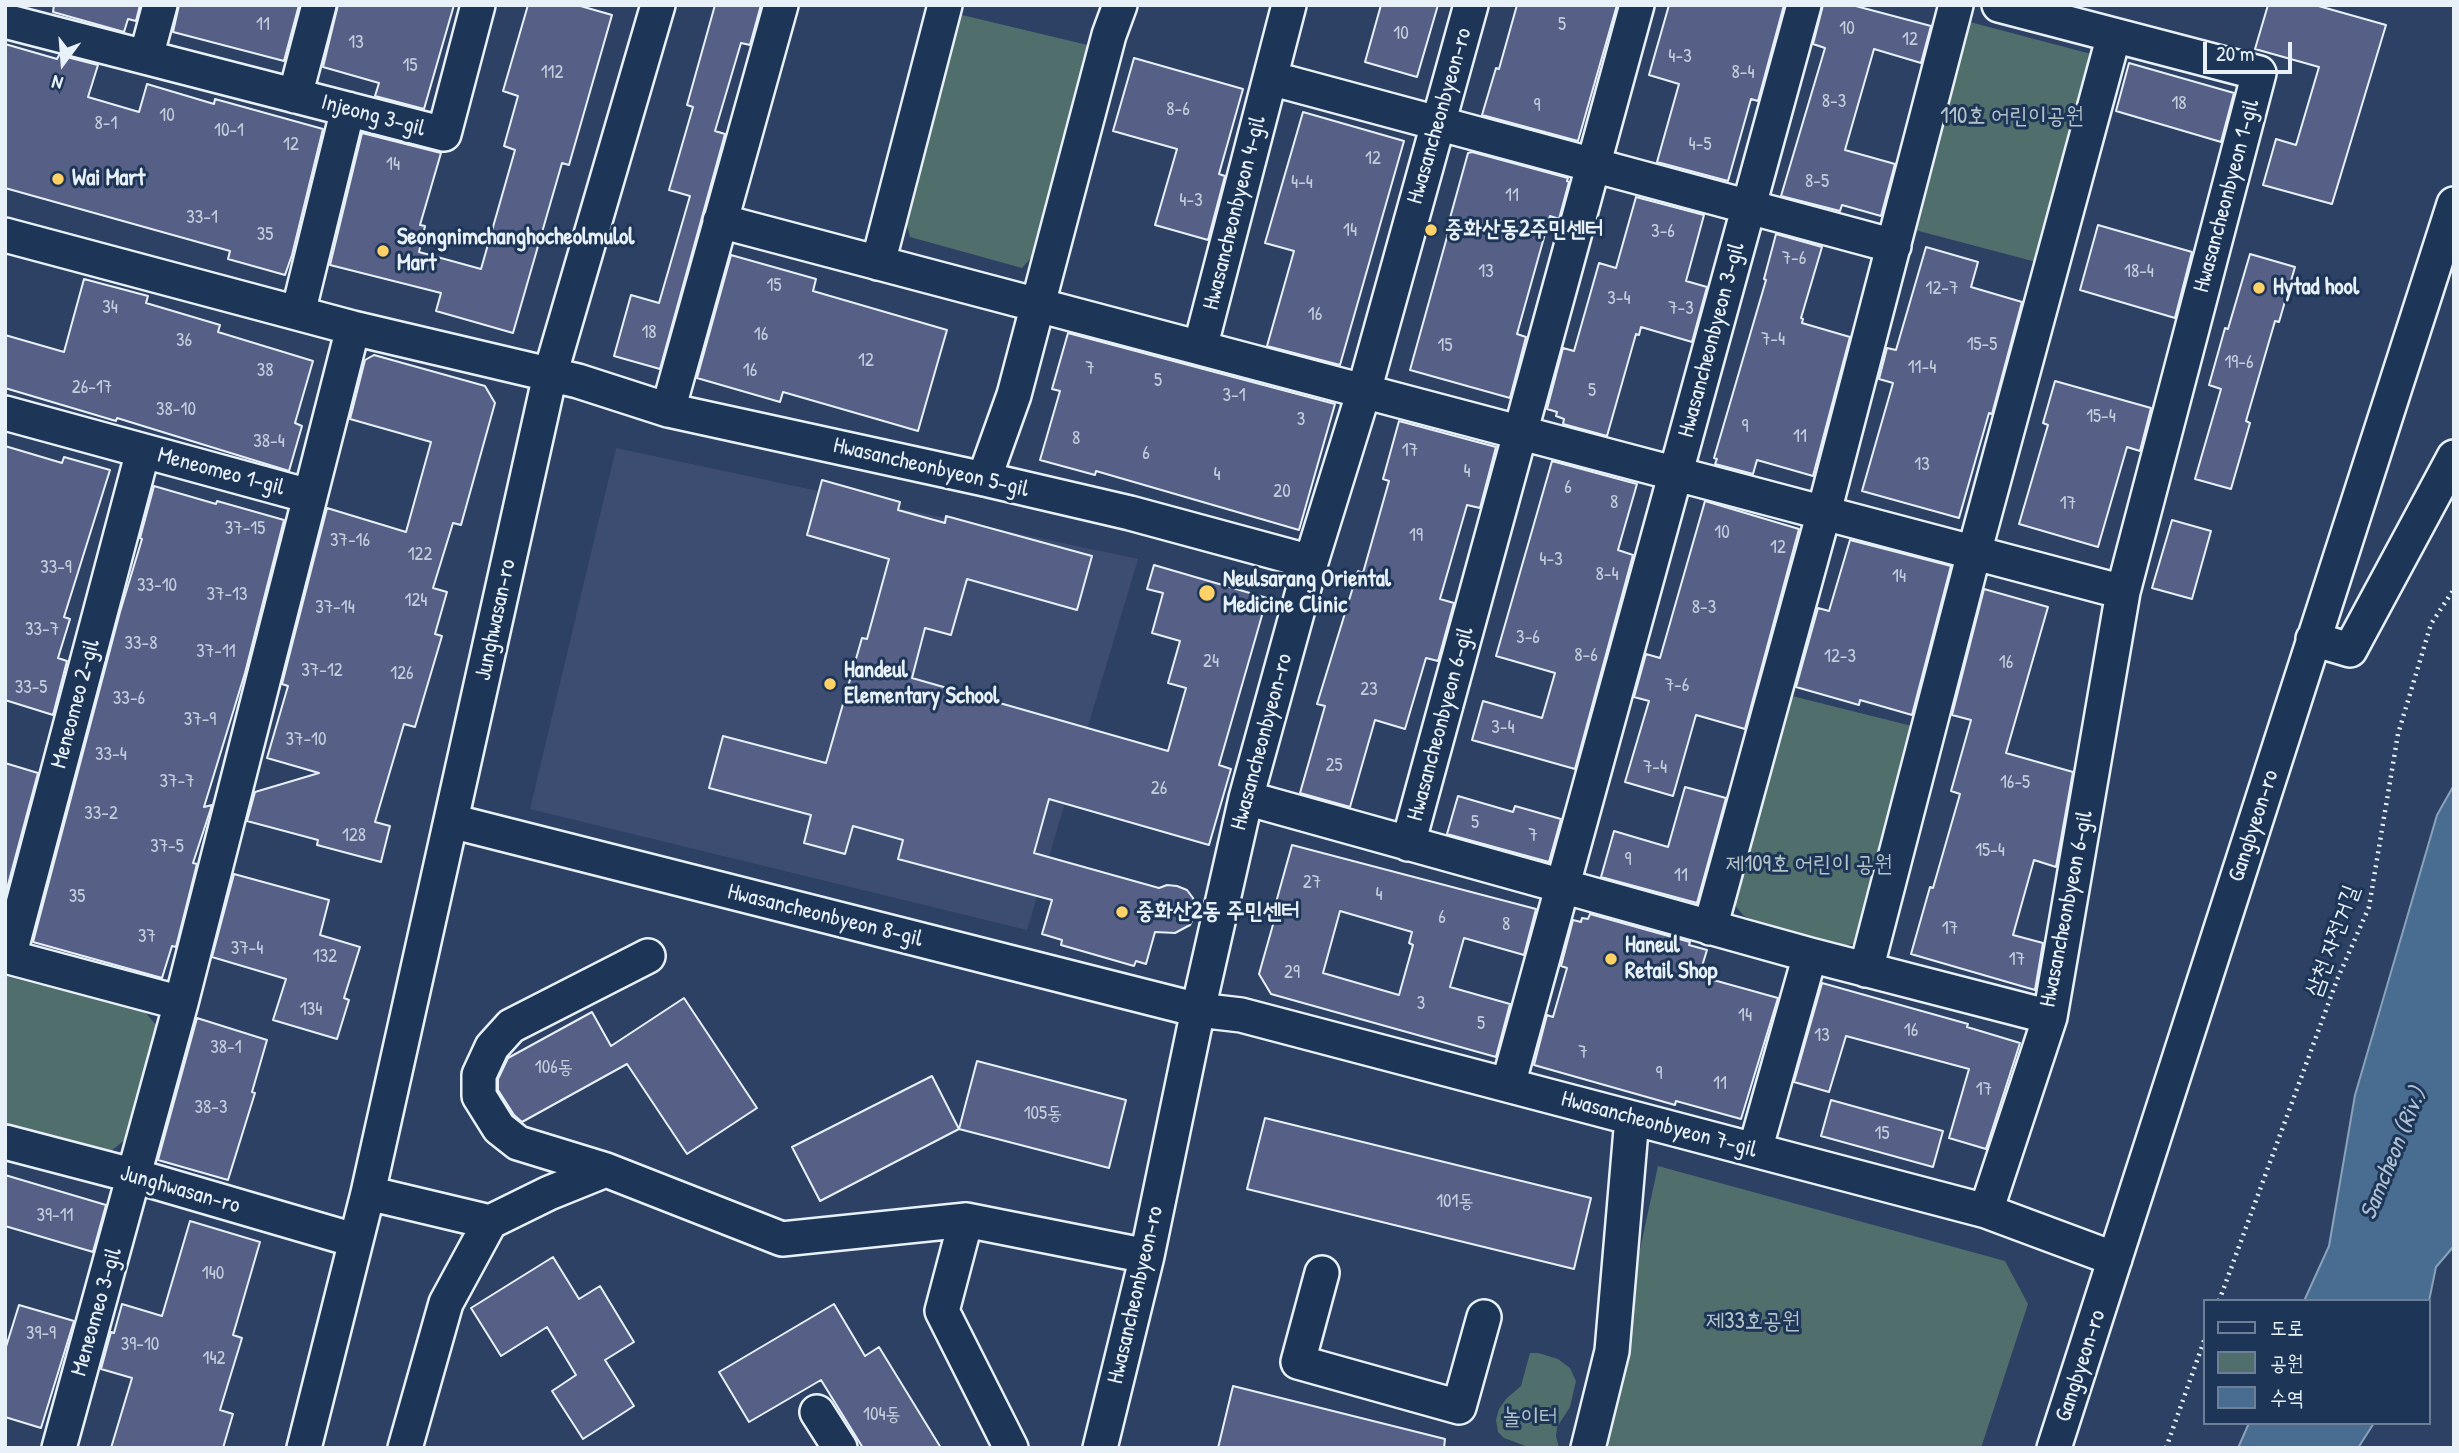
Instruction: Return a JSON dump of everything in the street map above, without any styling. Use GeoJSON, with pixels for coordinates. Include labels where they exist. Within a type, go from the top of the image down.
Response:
{"type":"FeatureCollection","features":[{"type":"Feature","properties":{"kind":"street"},"geometry":{"type":"LineString","coordinates":[[146,57],[160,5]]}},
{"type":"Feature","properties":{"kind":"street","name":"Injeong 3-gil"},"geometry":{"type":"LineString","coordinates":[[295,96],[319,5]]}},
{"type":"Feature","properties":{"kind":"street","name":"Injeong 3-gil"},"geometry":{"type":"LineString","coordinates":[[5,21],[444,134],[478,5]]}},
{"type":"Feature","properties":{"kind":"street","name":"Junghwasan-ro"},"geometry":{"type":"LineString","coordinates":[[304,1448],[354,1240],[368,1193],[550,375],[658,5]]}},
{"type":"Feature","properties":{"kind":"street"},"geometry":{"type":"LineString","coordinates":[[668,410],[781,5]]}},
{"type":"Feature","properties":{"kind":"street"},"geometry":{"type":"LineString","coordinates":[[878,264],[945,5]]}},
{"type":"Feature","properties":{"kind":"street","name":"Hwasancheonbyeon 4-gil"},"geometry":{"type":"LineString","coordinates":[[1200,348],[1289,5]]}},
{"type":"Feature","properties":{"kind":"street","name":"Hwasancheonbyeon-ro"},"geometry":{"type":"LineString","coordinates":[[1100,1448],[1147,1256],[1245,798],[1311,562],[1364,391],[1471,5]]}},
{"type":"Feature","properties":{"kind":"street"},"geometry":{"type":"LineString","coordinates":[[1520,432],[1637,5]]}},
{"type":"Feature","properties":{"kind":"street"},"geometry":{"type":"LineString","coordinates":[[1747,207],[1804,5]]}},
{"type":"Feature","properties":{"kind":"street"},"geometry":{"type":"LineString","coordinates":[[1710,928],[1824,512],[1956,5]]}},
{"type":"Feature","properties":{"kind":"street","name":"Hwasancheonbyeon 1-gil"},"geometry":{"type":"LineString","coordinates":[[1999,5],[2259,73],[2123,592]]}},
{"type":"Feature","properties":{"kind":"street"},"geometry":{"type":"LineString","coordinates":[[984,479],[1014,395],[1115,20]]}},
{"type":"Feature","properties":{"kind":"street"},"geometry":{"type":"LineString","coordinates":[[1866,970],[1974,553],[2114,35]]}},
{"type":"Feature","properties":{"kind":"street"},"geometry":{"type":"LineString","coordinates":[[1269,78],[1894,246]]}},
{"type":"Feature","properties":{"kind":"street"},"geometry":{"type":"LineString","coordinates":[[298,313],[348,109]]}},
{"type":"Feature","properties":{"kind":"street","name":"Gangbyeon-ro"},"geometry":{"type":"LineString","coordinates":[[2054,1448],[2454,204]]}},
{"type":"Feature","properties":{"kind":"street","name":"Hwasancheonbyeon 3-gil"},"geometry":{"type":"LineString","coordinates":[[1563,887],[1747,207]]}},
{"type":"Feature","properties":{"kind":"street"},"geometry":{"type":"LineString","coordinates":[[720,221],[2123,592]]}},
{"type":"Feature","properties":{"kind":"street"},"geometry":{"type":"LineString","coordinates":[[5,235],[353,328],[550,375]]}},
{"type":"Feature","properties":{"kind":"street","name":"Meneomeo 1-gil"},"geometry":{"type":"LineString","coordinates":[[5,413],[309,496],[353,328]]}},
{"type":"Feature","properties":{"kind":"street","name":"Hwasancheonbyeon 5-gil"},"geometry":{"type":"LineString","coordinates":[[550,375],[578,381],[668,410],[1130,513],[1311,562]]}},
{"type":"Feature","properties":{"kind":"street","name":"Hwasancheonbyeon 6-gil"},"geometry":{"type":"LineString","coordinates":[[1408,844],[1520,432]]}},
{"type":"Feature","properties":{"kind":"street","name":"Meneomeo 2-gil"},"geometry":{"type":"LineString","coordinates":[[143,451],[7,956],[181,1003]]}},
{"type":"Feature","properties":{"kind":"street"},"geometry":{"type":"LineString","coordinates":[[2313,639],[2350,650],[2454,457]]}},
{"type":"Feature","properties":{"kind":"street"},"geometry":{"type":"LineString","coordinates":[[135,1176],[309,496]]}},
{"type":"Feature","properties":{"kind":"street","name":"Hwasancheonbyeon 6-gil"},"geometry":{"type":"LineString","coordinates":[[1245,798],[1710,928],[2050,1017],[2123,592]]}},
{"type":"Feature","properties":{"kind":"street","name":"Hwasancheonbyeon 8-gil"},"geometry":{"type":"LineString","coordinates":[[451,821],[1198,1010]]}},
{"type":"Feature","properties":{"kind":"street"},"geometry":{"type":"LineString","coordinates":[[1508,1085],[1563,887]]}},
{"type":"Feature","properties":{"kind":"street"},"geometry":{"type":"LineString","coordinates":[[1755,1150],[1810,955]]}},
{"type":"Feature","properties":{"kind":"street"},"geometry":{"type":"LineString","coordinates":[[649,956],[511,1027],[492,1047],[479,1075],[479,1096],[499,1128],[518,1143],[606,1170],[782,1239],[966,1220],[1147,1256]]}},
{"type":"Feature","properties":{"kind":"street","name":"Hwasancheonbyeon 7-gil"},"geometry":{"type":"LineString","coordinates":[[1198,1010],[1241,1015],[1986,1211],[2115,1259]]}},
{"type":"Feature","properties":{"kind":"street"},"geometry":{"type":"LineString","coordinates":[[1986,1211],[2050,1017]]}},
{"type":"Feature","properties":{"kind":"street"},"geometry":{"type":"LineString","coordinates":[[1588,1448],[1612,1352],[1632,1118]]}},
{"type":"Feature","properties":{"kind":"street","name":"Junghwasan-ro"},"geometry":{"type":"LineString","coordinates":[[5,1142],[135,1176],[354,1240]]}},
{"type":"Feature","properties":{"kind":"street"},"geometry":{"type":"LineString","coordinates":[[405,1448],[446,1303],[490,1222],[549,1193],[606,1170]]}},
{"type":"Feature","properties":{"kind":"street","name":"Meneomeo 3-gil"},"geometry":{"type":"LineString","coordinates":[[59,1448],[135,1176]]}},
{"type":"Feature","properties":{"kind":"street"},"geometry":{"type":"LineString","coordinates":[[368,1193],[490,1222]]}},
{"type":"Feature","properties":{"kind":"street"},"geometry":{"type":"LineString","coordinates":[[966,1220],[942,1311],[1012,1448]]}},
{"type":"Feature","properties":{"kind":"street"},"geometry":{"type":"LineString","coordinates":[[1322,1273],[1298,1362],[1459,1406],[1484,1317]]}},
{"type":"Feature","properties":{"kind":"street"},"geometry":{"type":"LineString","coordinates":[[817,1412],[840,1448]]}},
{"type":"Feature","properties":{"kind":"path","name":"삼천 자전거길"},"geometry":{"type":"LineString","coordinates":[[2220,1299],[2337,980],[2369,907],[2399,734],[2431,624],[2454,589]]}},
{"type":"Feature","properties":{"kind":"path"},"geometry":{"type":"LineString","coordinates":[[2166,1448],[2204,1341]]}},
{"type":"Feature","properties":{"kind":"shaded area","name":"Handeul Elementary School"},"geometry":{"type":"Polygon","coordinates":[[[616,448],[1138,559],[1027,930],[530,809],[616,448]]]}},
{"type":"Feature","properties":{"kind":"green space"},"geometry":{"type":"Polygon","coordinates":[[[962,15],[1096,47],[1044,243],[1022,268],[910,237],[905,219],[962,15]]]}},
{"type":"Feature","properties":{"kind":"green space","name":"110호 어린이공원"},"geometry":{"type":"Polygon","coordinates":[[[1970,22],[2095,55],[2040,263],[1915,230],[1970,22]]]}},
{"type":"Feature","properties":{"kind":"green space","name":"제109호 어린이 공원"},"geometry":{"type":"Polygon","coordinates":[[[1784,694],[1916,727],[1859,944],[1830,946],[1785,933],[1744,916],[1728,897],[1784,694]]]}},
{"type":"Feature","properties":{"kind":"green space"},"geometry":{"type":"Polygon","coordinates":[[[5,976],[145,1012],[156,1025],[126,1139],[105,1156],[5,1130],[5,976]]]}},
{"type":"Feature","properties":{"kind":"green space","name":"제33호공원"},"geometry":{"type":"Polygon","coordinates":[[[1658,1166],[2005,1261],[2028,1304],[1981,1448],[1597,1448],[1658,1166]]]}},
{"type":"Feature","properties":{"kind":"green space","name":"놀이터"},"geometry":{"type":"Polygon","coordinates":[[[1530,1353],[1558,1359],[1570,1368],[1576,1381],[1570,1407],[1557,1427],[1559,1448],[1531,1448],[1504,1438],[1498,1432],[1496,1420],[1499,1409],[1521,1386],[1530,1353]]]}},
{"type":"Feature","properties":{"kind":"water","name":"Samcheon (Riv.)"},"geometry":{"type":"Polygon","coordinates":[[[2454,785],[2454,1246],[2436,1267],[2429,1299],[2305,1299],[2329,1246],[2355,1095],[2437,815],[2454,785]]]}},
{"type":"Feature","properties":{"kind":"water"},"geometry":{"type":"Polygon","coordinates":[[[2248,1425],[2373,1425],[2358,1448],[2238,1448],[2248,1425]]]}},
{"type":"Feature","properties":{"kind":"building"},"geometry":{"type":"Polygon","coordinates":[[[54,5],[140,5],[136,21],[128,19],[124,32],[53,12],[54,5]]]}},
{"type":"Feature","properties":{"kind":"building"},"geometry":{"type":"Polygon","coordinates":[[[179,5],[299,5],[284,61],[173,32],[179,5]]]}},
{"type":"Feature","properties":{"kind":"building"},"geometry":{"type":"Polygon","coordinates":[[[338,5],[454,5],[424,109],[375,96],[379,83],[323,67],[338,5]]]}},
{"type":"Feature","properties":{"kind":"building"},"geometry":{"type":"Polygon","coordinates":[[[528,5],[577,5],[612,15],[569,165],[562,163],[513,333],[436,311],[441,293],[330,265],[362,133],[441,153],[420,225],[425,226],[419,252],[481,269],[515,150],[504,146],[518,96],[503,91],[528,5]]]}},
{"type":"Feature","properties":{"kind":"building"},"geometry":{"type":"Polygon","coordinates":[[[715,5],[761,5],[750,45],[741,43],[715,131],[725,134],[660,369],[614,356],[631,295],[659,303],[690,196],[669,190],[693,107],[687,105],[715,5]]]}},
{"type":"Feature","properties":{"kind":"building"},"geometry":{"type":"Polygon","coordinates":[[[1381,5],[1438,5],[1417,77],[1365,62],[1381,5]]]}},
{"type":"Feature","properties":{"kind":"building"},"geometry":{"type":"Polygon","coordinates":[[[1517,5],[1617,5],[1578,141],[1482,115],[1496,68],[1499,69],[1517,5]]]}},
{"type":"Feature","properties":{"kind":"building"},"geometry":{"type":"Polygon","coordinates":[[[1669,5],[1784,5],[1758,101],[1751,99],[1728,181],[1657,162],[1679,84],[1649,75],[1669,5]]]}},
{"type":"Feature","properties":{"kind":"building"},"geometry":{"type":"Polygon","coordinates":[[[1823,5],[1852,5],[1931,26],[1921,63],[1874,49],[1845,150],[1895,164],[1881,216],[1842,205],[1840,211],[1781,196],[1825,48],[1813,44],[1823,5]]]}},
{"type":"Feature","properties":{"kind":"building"},"geometry":{"type":"Polygon","coordinates":[[[2268,5],[2315,5],[2386,25],[2332,204],[2263,185],[2276,139],[2296,145],[2319,67],[2255,49],[2268,5]]]}},
{"type":"Feature","properties":{"kind":"building"},"geometry":{"type":"Polygon","coordinates":[[[5,44],[57,59],[59,55],[98,65],[88,97],[139,112],[147,84],[214,104],[215,99],[323,129],[285,275],[228,259],[230,251],[5,188],[5,44]]]}},
{"type":"Feature","properties":{"kind":"building"},"geometry":{"type":"Polygon","coordinates":[[[1134,58],[1243,89],[1219,174],[1225,176],[1208,240],[1155,225],[1177,149],[1113,131],[1134,58]]]}},
{"type":"Feature","properties":{"kind":"building"},"geometry":{"type":"Polygon","coordinates":[[[2129,63],[2234,93],[2221,142],[2116,111],[2129,63]]]}},
{"type":"Feature","properties":{"kind":"building"},"geometry":{"type":"Polygon","coordinates":[[[1303,112],[1404,141],[1340,365],[1267,346],[1294,251],[1265,243],[1303,112]]]}},
{"type":"Feature","properties":{"kind":"building"},"geometry":{"type":"Polygon","coordinates":[[[1468,153],[1568,178],[1569,182],[1559,219],[1550,216],[1517,334],[1526,337],[1510,398],[1410,370],[1468,153]]]}},
{"type":"Feature","properties":{"kind":"building"},"geometry":{"type":"Polygon","coordinates":[[[1636,197],[1704,215],[1686,281],[1707,287],[1692,342],[1641,327],[1639,335],[1636,334],[1607,436],[1563,424],[1564,419],[1556,416],[1557,412],[1547,409],[1563,348],[1574,351],[1599,263],[1616,268],[1636,197]]]}},
{"type":"Feature","properties":{"kind":"building"},"geometry":{"type":"Polygon","coordinates":[[[2098,225],[2192,252],[2175,318],[2080,290],[2098,225]]]}},
{"type":"Feature","properties":{"kind":"building"},"geometry":{"type":"Polygon","coordinates":[[[1776,234],[1822,247],[1801,318],[1802,323],[1850,337],[1813,476],[1757,460],[1753,474],[1715,464],[1717,459],[1714,458],[1766,280],[1764,279],[1776,234]]]}},
{"type":"Feature","properties":{"kind":"building"},"geometry":{"type":"Polygon","coordinates":[[[1926,247],[1978,262],[1971,287],[2022,302],[1992,414],[1989,413],[1959,518],[1862,491],[1893,383],[1879,379],[1887,348],[1896,350],[1926,247]]]}},
{"type":"Feature","properties":{"kind":"building"},"geometry":{"type":"Polygon","coordinates":[[[2250,254],[2295,267],[2279,322],[2275,321],[2246,421],[2250,423],[2231,489],[2195,479],[2221,389],[2209,385],[2250,254]]]}},
{"type":"Feature","properties":{"kind":"building"},"geometry":{"type":"Polygon","coordinates":[[[731,255],[816,279],[813,291],[947,330],[918,431],[783,392],[780,402],[697,378],[731,255]]]}},
{"type":"Feature","properties":{"kind":"building"},"geometry":{"type":"Polygon","coordinates":[[[84,279],[148,296],[146,303],[220,325],[218,332],[313,361],[295,423],[302,426],[289,471],[117,418],[116,421],[5,388],[5,335],[64,352],[84,279]]]}},
{"type":"Feature","properties":{"kind":"building"},"geometry":{"type":"Polygon","coordinates":[[[1068,333],[1335,404],[1299,530],[1096,471],[1095,475],[1040,460],[1060,391],[1052,389],[1068,333]]]}},
{"type":"Feature","properties":{"kind":"building"},"geometry":{"type":"Polygon","coordinates":[[[374,355],[485,386],[495,403],[461,525],[453,523],[433,588],[447,592],[435,634],[442,636],[415,727],[404,724],[375,822],[390,826],[381,862],[317,845],[318,840],[247,821],[255,792],[319,773],[267,758],[288,686],[282,684],[327,508],[406,532],[431,442],[350,419],[365,360],[374,355]]]}},
{"type":"Feature","properties":{"kind":"building"},"geometry":{"type":"Polygon","coordinates":[[[2055,381],[2151,408],[2140,451],[2127,447],[2098,547],[2019,524],[2048,425],[2043,423],[2055,381]]]}},
{"type":"Feature","properties":{"kind":"building"},"geometry":{"type":"Polygon","coordinates":[[[1399,421],[1496,447],[1480,508],[1467,505],[1440,599],[1454,603],[1438,661],[1426,658],[1405,729],[1375,720],[1350,807],[1300,793],[1325,706],[1317,704],[1358,571],[1363,573],[1389,481],[1383,479],[1399,421]]]}},
{"type":"Feature","properties":{"kind":"building"},"geometry":{"type":"Polygon","coordinates":[[[5,446],[62,463],[64,457],[110,470],[64,617],[70,619],[58,658],[67,661],[53,715],[5,700],[5,446]]]}},
{"type":"Feature","properties":{"kind":"building"},"geometry":{"type":"Polygon","coordinates":[[[1552,461],[1637,484],[1618,550],[1633,555],[1575,769],[1472,740],[1483,701],[1542,718],[1555,673],[1496,656],[1552,461]]]}},
{"type":"Feature","properties":{"kind":"building"},"geometry":{"type":"Polygon","coordinates":[[[822,480],[900,502],[898,510],[945,523],[946,516],[1092,556],[1077,610],[967,579],[951,635],[925,628],[912,678],[1168,751],[1186,688],[1168,683],[1180,641],[1152,633],[1163,593],[1147,589],[1154,565],[1267,598],[1219,765],[1231,769],[1209,845],[1049,799],[1034,853],[1159,888],[1177,886],[1187,890],[1193,898],[1196,908],[1190,925],[1175,933],[1155,932],[1146,964],[1136,961],[1134,966],[1061,945],[1062,940],[1042,934],[1052,900],[898,859],[903,840],[853,826],[845,854],[804,843],[811,815],[709,788],[723,736],[826,763],[862,638],[867,639],[889,559],[807,535],[822,480]]]}},
{"type":"Feature","properties":{"kind":"building"},"geometry":{"type":"Polygon","coordinates":[[[154,486],[284,520],[245,673],[204,807],[212,805],[193,863],[197,864],[176,947],[172,946],[162,978],[33,942],[154,486]]]}},
{"type":"Feature","properties":{"kind":"building"},"geometry":{"type":"Polygon","coordinates":[[[1705,501],[1799,529],[1745,729],[1696,715],[1673,796],[1625,782],[1649,701],[1634,697],[1646,654],[1660,658],[1705,501]]]}},
{"type":"Feature","properties":{"kind":"building"},"geometry":{"type":"Polygon","coordinates":[[[2172,520],[2211,531],[2192,599],[2152,588],[2172,520]]]}},
{"type":"Feature","properties":{"kind":"building"},"geometry":{"type":"Polygon","coordinates":[[[1850,540],[1951,566],[1912,715],[1860,700],[1859,705],[1796,687],[1818,608],[1829,611],[1850,540]]]}},
{"type":"Feature","properties":{"kind":"building"},"geometry":{"type":"Polygon","coordinates":[[[1984,589],[2048,607],[2006,753],[2073,772],[2056,867],[2034,860],[2013,935],[2043,943],[2035,990],[1911,954],[1960,794],[1951,791],[1971,720],[1952,715],[1984,589]]]}},
{"type":"Feature","properties":{"kind":"building"},"geometry":{"type":"Polygon","coordinates":[[[5,763],[38,773],[5,896],[5,763]]]}},
{"type":"Feature","properties":{"kind":"building"},"geometry":{"type":"Polygon","coordinates":[[[1685,787],[1726,798],[1697,903],[1601,877],[1614,831],[1668,847],[1685,787]]]}},
{"type":"Feature","properties":{"kind":"building"},"geometry":{"type":"Polygon","coordinates":[[[1458,796],[1513,812],[1515,806],[1561,819],[1549,862],[1447,834],[1458,796]]]}},
{"type":"Feature","properties":{"kind":"building"},"geometry":{"type":"Polygon","coordinates":[[[1292,845],[1536,909],[1524,955],[1464,938],[1450,987],[1510,1004],[1496,1057],[1271,994],[1259,974],[1278,907],[1275,906],[1292,845]],[[1340,911],[1323,973],[1399,995],[1413,945],[1409,943],[1412,932],[1340,911]]]}},
{"type":"Feature","properties":{"kind":"building"},"geometry":{"type":"Polygon","coordinates":[[[234,874],[329,900],[320,935],[360,947],[344,998],[349,1000],[337,1039],[273,1020],[286,979],[212,957],[234,874]]]}},
{"type":"Feature","properties":{"kind":"building"},"geometry":{"type":"Polygon","coordinates":[[[1590,914],[1690,942],[1689,945],[1707,950],[1699,976],[1778,998],[1741,1119],[1676,1101],[1675,1105],[1534,1065],[1547,1015],[1553,1017],[1567,968],[1561,966],[1573,920],[1581,922],[1582,918],[1588,919],[1590,914]]]}},
{"type":"Feature","properties":{"kind":"building"},"geometry":{"type":"Polygon","coordinates":[[[1822,983],[1968,1024],[1967,1027],[2020,1043],[1986,1149],[1949,1138],[1969,1069],[1846,1036],[1829,1092],[1794,1082],[1822,983]]]}},
{"type":"Feature","properties":{"kind":"building"},"geometry":{"type":"Polygon","coordinates":[[[684,998],[757,1108],[687,1154],[627,1064],[522,1122],[514,1115],[498,1090],[498,1079],[508,1058],[592,1012],[611,1046],[684,998]]]}},
{"type":"Feature","properties":{"kind":"building"},"geometry":{"type":"Polygon","coordinates":[[[197,1018],[267,1040],[252,1092],[255,1093],[228,1180],[158,1160],[197,1018]]]}},
{"type":"Feature","properties":{"kind":"building"},"geometry":{"type":"Polygon","coordinates":[[[977,1061],[1126,1100],[1109,1168],[959,1129],[977,1061]]]}},
{"type":"Feature","properties":{"kind":"building"},"geometry":{"type":"Polygon","coordinates":[[[932,1076],[959,1129],[820,1201],[792,1147],[932,1076]]]}},
{"type":"Feature","properties":{"kind":"building"},"geometry":{"type":"Polygon","coordinates":[[[1831,1100],[1943,1131],[1933,1167],[1821,1136],[1831,1100]]]}},
{"type":"Feature","properties":{"kind":"building"},"geometry":{"type":"Polygon","coordinates":[[[1265,1118],[1591,1198],[1574,1269],[1247,1189],[1265,1118]]]}},
{"type":"Feature","properties":{"kind":"building"},"geometry":{"type":"Polygon","coordinates":[[[5,1175],[106,1205],[93,1252],[5,1226],[5,1175]]]}},
{"type":"Feature","properties":{"kind":"building"},"geometry":{"type":"Polygon","coordinates":[[[190,1221],[260,1242],[233,1335],[242,1338],[220,1410],[233,1414],[223,1448],[111,1448],[132,1378],[101,1369],[111,1332],[114,1333],[122,1304],[162,1316],[190,1221]]]}},
{"type":"Feature","properties":{"kind":"building"},"geometry":{"type":"Polygon","coordinates":[[[553,1257],[579,1299],[600,1286],[634,1342],[605,1360],[634,1406],[583,1439],[552,1391],[576,1375],[547,1327],[501,1356],[471,1308],[553,1257]]]}},
{"type":"Feature","properties":{"kind":"building"},"geometry":{"type":"Polygon","coordinates":[[[834,1304],[865,1356],[879,1347],[941,1448],[863,1448],[821,1380],[749,1422],[719,1372],[834,1304]]]}},
{"type":"Feature","properties":{"kind":"building"},"geometry":{"type":"Polygon","coordinates":[[[19,1305],[74,1321],[41,1428],[5,1417],[5,1350],[19,1305]]]}},
{"type":"Feature","properties":{"kind":"building"},"geometry":{"type":"Polygon","coordinates":[[[1233,1386],[1445,1439],[1444,1448],[1218,1448],[1233,1386]]]}},
{"type":"Feature","properties":{"kind":"place","name":"Wai Mart"},"geometry":{"type":"Point","coordinates":[58,179]}},
{"type":"Feature","properties":{"kind":"place","name":"중화산동2주민센터"},"geometry":{"type":"Point","coordinates":[1431,230]}},
{"type":"Feature","properties":{"kind":"place","name":"Seongnimchanghocheolmulol Mart"},"geometry":{"type":"Point","coordinates":[383,251]}},
{"type":"Feature","properties":{"kind":"place","name":"Hytad hool"},"geometry":{"type":"Point","coordinates":[2259,288]}},
{"type":"Feature","properties":{"kind":"place","name":"Neulsarang Oriental Medicine Clinic"},"geometry":{"type":"Point","coordinates":[1207,593]}},
{"type":"Feature","properties":{"kind":"place","name":"Handeul Elementary School"},"geometry":{"type":"Point","coordinates":[830,684]}},
{"type":"Feature","properties":{"kind":"place","name":"중화산2동 주민센터"},"geometry":{"type":"Point","coordinates":[1122,912]}},
{"type":"Feature","properties":{"kind":"place","name":"Haneul Retail Shop"},"geometry":{"type":"Point","coordinates":[1611,959]}}]}
